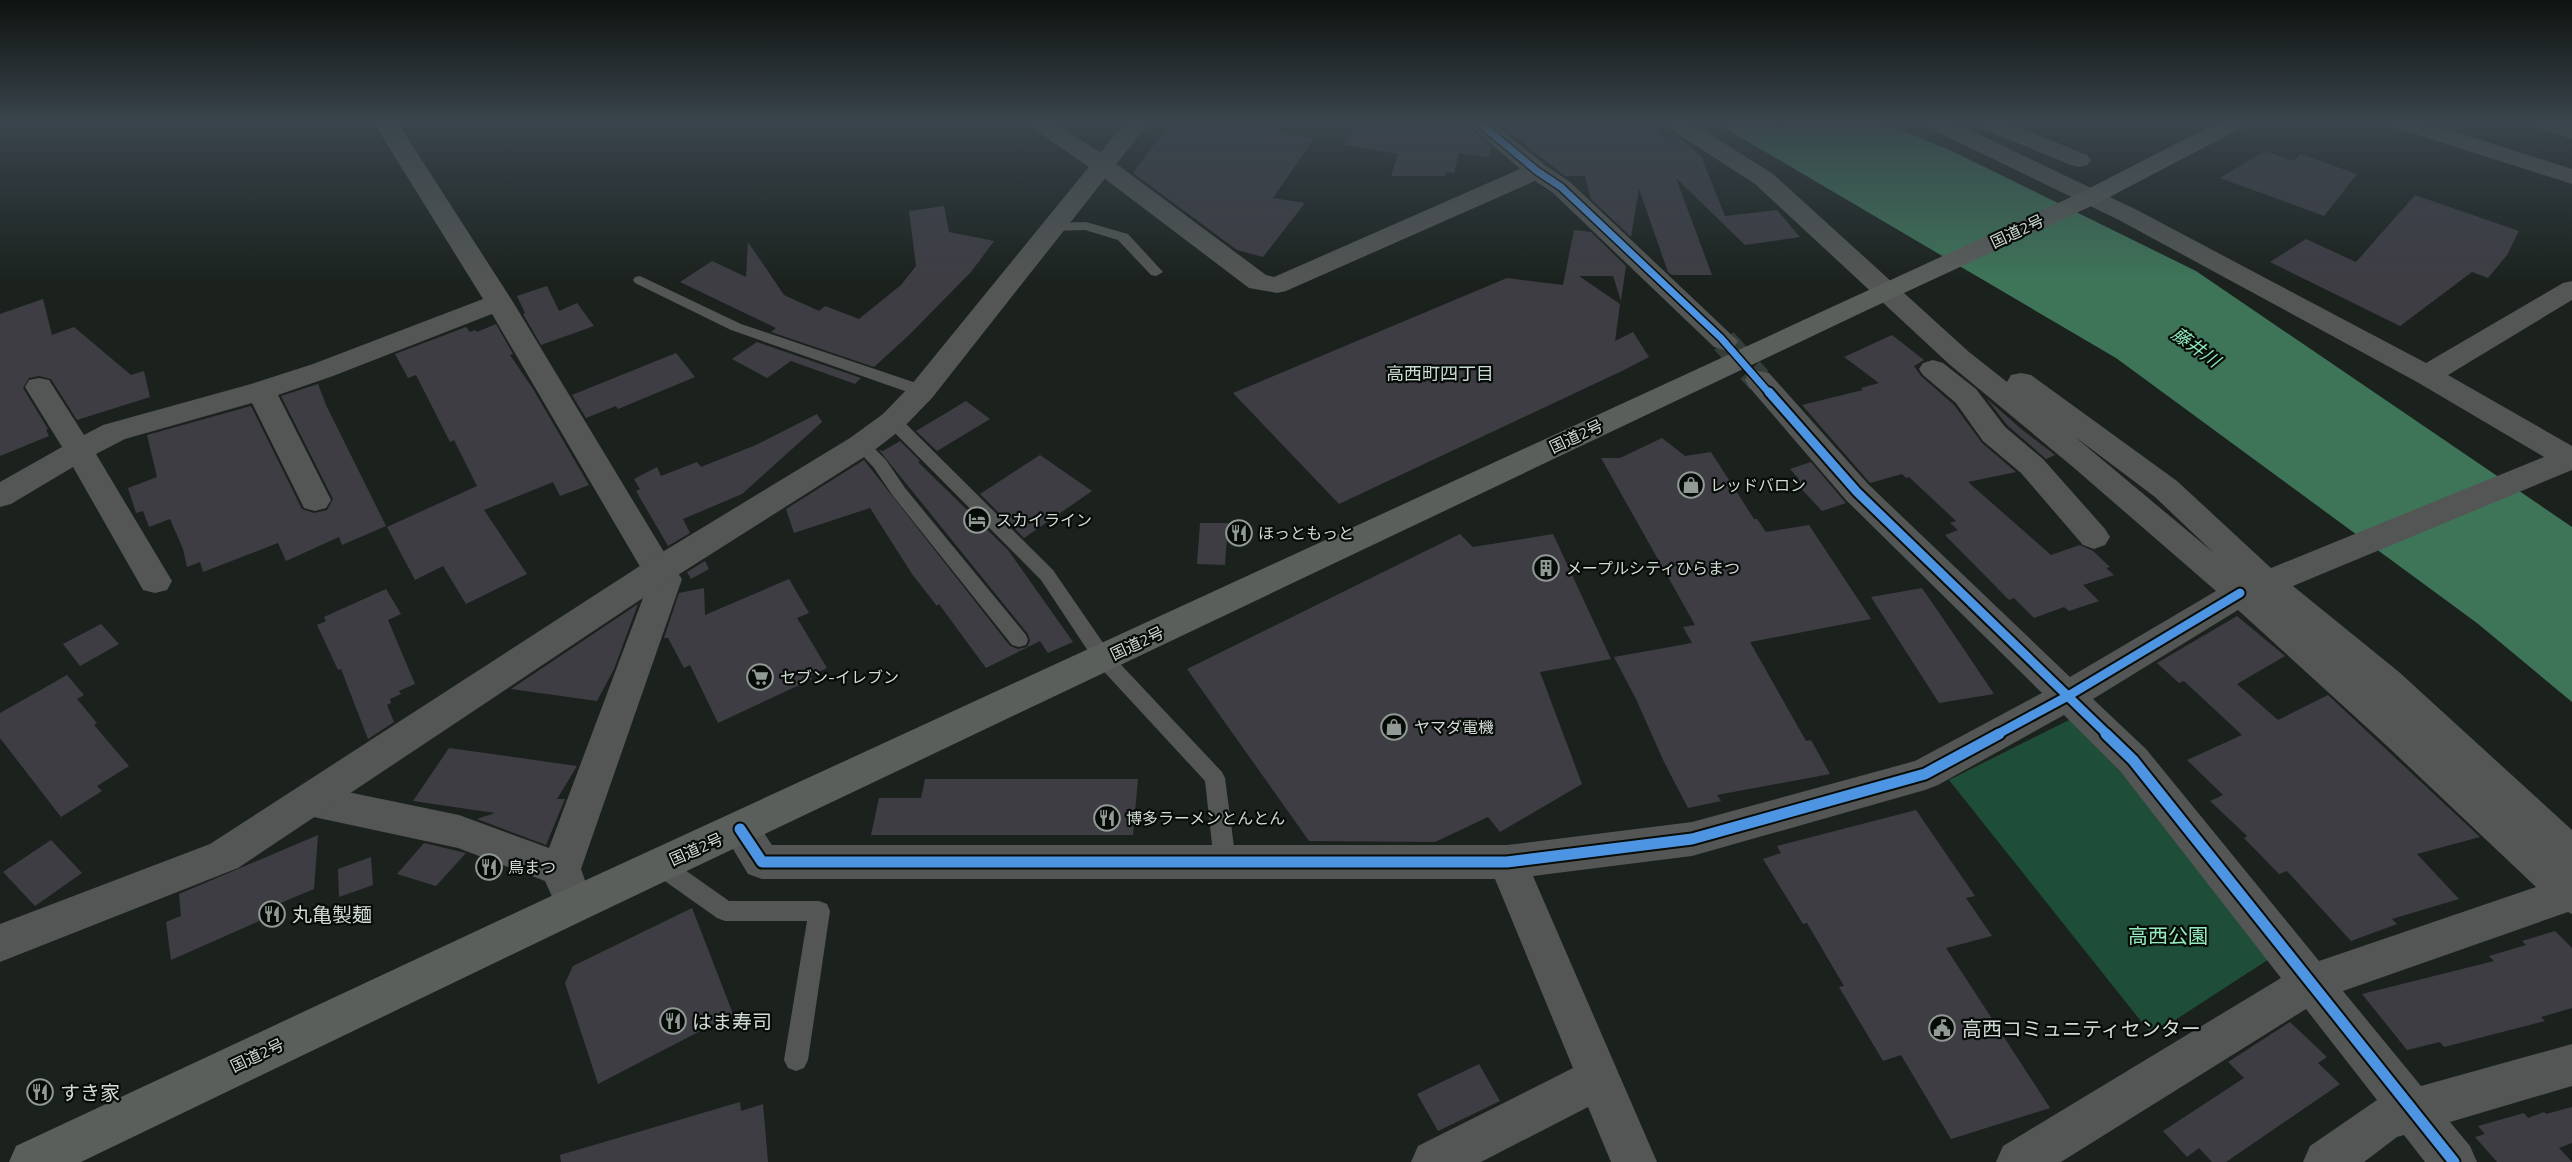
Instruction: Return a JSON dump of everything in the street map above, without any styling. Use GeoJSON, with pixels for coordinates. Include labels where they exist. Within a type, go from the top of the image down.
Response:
{"type":"FeatureCollection","features":[{"type":"Feature","properties":{"kind":"highway","name":"国道2号"},"geometry":{"type":"LineString","coordinates":[[32,1162],[1103,658],[1901,296],[2134,174]]}},
{"type":"Feature","properties":{"kind":"street"},"geometry":{"type":"LineString","coordinates":[[418,174],[498,302],[658,571],[666,579],[561,869],[574,905]]}},
{"type":"Feature","properties":{"kind":"street"},"geometry":{"type":"LineString","coordinates":[[0,943],[224,856],[658,571],[861,445],[893,421],[922,391],[1093,174]]}},
{"type":"Feature","properties":{"kind":"street"},"geometry":{"type":"LineString","coordinates":[[1115,174],[1258,282],[1277,285],[1530,174]]}},
{"type":"Feature","properties":{"kind":"street"},"geometry":{"type":"LineString","coordinates":[[1542,174],[1561,188],[1724,341]]}},
{"type":"Feature","properties":{"kind":"street"},"geometry":{"type":"LineString","coordinates":[[1757,174],[1901,296],[2166,489],[2253,588]]}},
{"type":"Feature","properties":{"kind":"street"},"geometry":{"type":"LineString","coordinates":[[2044,174],[2427,375],[2571,459]]}},
{"type":"Feature","properties":{"kind":"street"},"geometry":{"type":"LineString","coordinates":[[2427,375],[2572,289]]}},
{"type":"Feature","properties":{"kind":"street"},"geometry":{"type":"LineString","coordinates":[[1901,296],[1959,358],[1977,389],[1994,434],[2032,466],[2094,537]]}},
{"type":"Feature","properties":{"kind":"street"},"geometry":{"type":"LineString","coordinates":[[0,496],[114,432],[261,391],[323,370],[498,302]]}},
{"type":"Feature","properties":{"kind":"street"},"geometry":{"type":"LineString","coordinates":[[1933,369],[1977,389],[2084,460],[2253,588],[2387,682],[2571,882],[2310,983],[2022,1161]]}},
{"type":"Feature","properties":{"kind":"street"},"geometry":{"type":"LineString","coordinates":[[1758,380],[1857,492],[2133,760],[2454,1162]]}},
{"type":"Feature","properties":{"kind":"street"},"geometry":{"type":"LineString","coordinates":[[39,387],[79,450],[155,581]]}},
{"type":"Feature","properties":{"kind":"street"},"geometry":{"type":"LineString","coordinates":[[261,391],[315,500]]}},
{"type":"Feature","properties":{"kind":"street"},"geometry":{"type":"LineString","coordinates":[[740,829],[762,862],[1507,862],[1692,839],[1925,774],[2068,696],[2253,588],[2571,459]]}},
{"type":"Feature","properties":{"kind":"street"},"geometry":{"type":"LineString","coordinates":[[309,800],[459,832],[561,869]]}},
{"type":"Feature","properties":{"kind":"street"},"geometry":{"type":"LineString","coordinates":[[1507,862],[1634,1162]]}},
{"type":"Feature","properties":{"kind":"street"},"geometry":{"type":"LineString","coordinates":[[2326,1162],[2386,1118],[2572,1065]]}},
{"type":"Feature","properties":{"kind":"street"},"geometry":{"type":"LineString","coordinates":[[1434,1162],[1599,1077]]}},
{"type":"Feature","properties":{"kind":"lane"},"geometry":{"type":"LineString","coordinates":[[1052,226],[1086,226],[1123,237],[1156,272]]}},
{"type":"Feature","properties":{"kind":"lane"},"geometry":{"type":"LineString","coordinates":[[639,280],[736,327],[922,391]]}},
{"type":"Feature","properties":{"kind":"lane"},"geometry":{"type":"LineString","coordinates":[[893,421],[1047,575],[1103,658],[1215,778],[1225,862]]}},
{"type":"Feature","properties":{"kind":"lane"},"geometry":{"type":"LineString","coordinates":[[861,445],[880,464],[899,492],[1019,640]]}},
{"type":"Feature","properties":{"kind":"lane"},"geometry":{"type":"LineString","coordinates":[[660,865],[725,912],[819,912],[795,1060]]}},
{"type":"Feature","properties":{"kind":"green space","name":"高西公園"},"geometry":{"type":"Polygon","coordinates":[[[2073,718],[2280,952],[2152,1035],[1949,780],[2073,718]]]}},
{"type":"Feature","properties":{"kind":"water","name":"藤井川"},"geometry":{"type":"Polygon","coordinates":[[[1803,174],[1999,174],[2196,271],[2572,527],[2572,702],[2477,623],[2116,358],[1803,174]]]}},
{"type":"Feature","properties":{"kind":"building"},"geometry":{"type":"Polygon","coordinates":[[[1135,174],[1289,174],[1273,198],[1305,203],[1263,257],[1237,250],[1135,174]]]}},
{"type":"Feature","properties":{"kind":"building"},"geometry":{"type":"Polygon","coordinates":[[[1392,174],[1445,174],[1445,176],[1391,176],[1392,174]]]}},
{"type":"Feature","properties":{"kind":"building"},"geometry":{"type":"Polygon","coordinates":[[[1563,174],[1708,174],[1725,216],[1777,210],[1800,237],[1745,245],[1676,178],[1712,275],[1672,275],[1668,272],[1639,189],[1631,237],[1591,199],[1585,176],[1563,174]]]}},
{"type":"Feature","properties":{"kind":"building"},"geometry":{"type":"Polygon","coordinates":[[[2226,174],[2357,174],[2324,216],[2220,178],[2226,174]]]}},
{"type":"Feature","properties":{"kind":"building"},"geometry":{"type":"Polygon","coordinates":[[[2415,195],[2519,231],[2507,255],[2488,278],[2472,272],[2400,326],[2270,262],[2306,239],[2356,262],[2415,195]]]}},
{"type":"Feature","properties":{"kind":"building"},"geometry":{"type":"Polygon","coordinates":[[[944,206],[949,232],[994,241],[971,272],[874,367],[771,332],[776,328],[680,282],[712,261],[746,277],[748,242],[784,295],[819,311],[825,306],[859,319],[901,285],[916,266],[909,211],[944,206]]]}},
{"type":"Feature","properties":{"kind":"building"},"geometry":{"type":"Polygon","coordinates":[[[1574,230],[1591,232],[1626,266],[1621,301],[1613,276],[1579,276],[1620,304],[1615,341],[1633,332],[1649,357],[1624,370],[1339,504],[1233,393],[1507,278],[1563,285],[1574,230]]]}},
{"type":"Feature","properties":{"kind":"building"},"geometry":{"type":"Polygon","coordinates":[[[547,286],[559,311],[577,303],[594,326],[541,345],[523,314],[525,313],[517,296],[547,286]]]}},
{"type":"Feature","properties":{"kind":"building"},"geometry":{"type":"Polygon","coordinates":[[[43,299],[52,335],[74,327],[131,375],[144,371],[150,397],[77,420],[51,379],[39,376],[29,378],[23,388],[48,429],[46,430],[49,436],[0,456],[0,314],[43,299]]]}},
{"type":"Feature","properties":{"kind":"building"},"geometry":{"type":"Polygon","coordinates":[[[496,324],[513,354],[510,355],[533,389],[589,485],[560,496],[553,482],[484,510],[527,574],[466,604],[443,566],[415,580],[387,527],[477,486],[454,440],[450,442],[416,375],[408,378],[395,354],[466,327],[470,332],[475,330],[477,332],[496,324]]]}},
{"type":"Feature","properties":{"kind":"building"},"geometry":{"type":"Polygon","coordinates":[[[1892,335],[1924,360],[1914,366],[1921,376],[1954,405],[1982,443],[2016,472],[1968,482],[2051,555],[2080,545],[2093,551],[2110,567],[2106,568],[2114,575],[2083,585],[2099,601],[2069,611],[2064,607],[2034,618],[2014,598],[2009,600],[1945,535],[1958,530],[1950,523],[1956,521],[1909,477],[1906,478],[1902,474],[1870,483],[1802,405],[1863,390],[1861,388],[1879,383],[1844,357],[1892,335]]]}},
{"type":"Feature","properties":{"kind":"building"},"geometry":{"type":"Polygon","coordinates":[[[757,342],[861,378],[855,384],[791,361],[767,378],[732,359],[757,342]]]}},
{"type":"Feature","properties":{"kind":"building"},"geometry":{"type":"Polygon","coordinates":[[[676,353],[695,377],[618,409],[616,406],[586,418],[572,395],[676,353]]]}},
{"type":"Feature","properties":{"kind":"building"},"geometry":{"type":"Polygon","coordinates":[[[318,384],[326,405],[386,526],[342,545],[339,537],[286,561],[278,543],[203,572],[200,562],[187,567],[183,549],[170,519],[149,527],[143,511],[136,513],[128,488],[157,477],[147,435],[251,406],[302,509],[314,513],[327,510],[333,499],[281,396],[318,384]]]}},
{"type":"Feature","properties":{"kind":"building"},"geometry":{"type":"Polygon","coordinates":[[[1986,398],[2055,455],[2046,459],[2007,425],[1986,398]]]}},
{"type":"Feature","properties":{"kind":"building"},"geometry":{"type":"Polygon","coordinates":[[[966,401],[990,419],[937,451],[916,431],[966,401]]]}},
{"type":"Feature","properties":{"kind":"building"},"geometry":{"type":"Polygon","coordinates":[[[817,414],[822,422],[742,494],[683,519],[690,533],[668,546],[636,491],[640,489],[634,479],[657,467],[661,476],[697,462],[701,467],[756,445],[817,414]]]}},
{"type":"Feature","properties":{"kind":"building"},"geometry":{"type":"Polygon","coordinates":[[[1662,438],[1685,456],[1711,452],[1754,519],[1757,519],[1766,532],[1809,525],[1871,619],[1750,642],[1806,741],[1811,740],[1830,774],[1717,795],[1721,801],[1688,808],[1664,762],[1636,699],[1614,657],[1692,643],[1683,627],[1695,625],[1601,458],[1620,458],[1662,438]]]}},
{"type":"Feature","properties":{"kind":"building"},"geometry":{"type":"Polygon","coordinates":[[[900,441],[920,461],[918,462],[1008,550],[1073,642],[1048,653],[1040,641],[986,668],[939,604],[937,606],[912,574],[870,508],[794,533],[786,509],[864,460],[1010,646],[1018,649],[1027,647],[1030,641],[1028,634],[879,450],[883,451],[900,441]]]}},
{"type":"Feature","properties":{"kind":"building"},"geometry":{"type":"Polygon","coordinates":[[[1040,455],[1092,491],[1024,538],[980,494],[1040,455]]]}},
{"type":"Feature","properties":{"kind":"building"},"geometry":{"type":"Polygon","coordinates":[[[1811,462],[1846,503],[1822,511],[1794,481],[1799,479],[1790,469],[1811,462]]]}},
{"type":"Feature","properties":{"kind":"building"},"geometry":{"type":"Polygon","coordinates":[[[1200,523],[1228,523],[1225,565],[1197,564],[1200,523]]]}},
{"type":"Feature","properties":{"kind":"building","name":"ヤマダ電機"},"geometry":{"type":"Polygon","coordinates":[[[1460,534],[1473,547],[1553,534],[1611,659],[1540,672],[1582,784],[1500,832],[1488,817],[1435,842],[1309,841],[1187,669],[1460,534]]]}},
{"type":"Feature","properties":{"kind":"building"},"geometry":{"type":"Polygon","coordinates":[[[705,561],[709,569],[691,579],[687,572],[705,561]]]}},
{"type":"Feature","properties":{"kind":"building"},"geometry":{"type":"Polygon","coordinates":[[[789,579],[809,613],[797,618],[827,668],[810,676],[812,679],[718,723],[690,665],[684,668],[668,638],[664,638],[679,593],[704,588],[705,615],[789,579]]]}},
{"type":"Feature","properties":{"kind":"building"},"geometry":{"type":"Polygon","coordinates":[[[1922,588],[1994,694],[1939,703],[1871,597],[1922,588]]]}},
{"type":"Feature","properties":{"kind":"building"},"geometry":{"type":"Polygon","coordinates":[[[386,589],[401,614],[388,620],[415,684],[399,691],[401,694],[390,699],[391,703],[387,705],[394,722],[368,739],[341,669],[338,670],[317,625],[326,621],[324,617],[386,589]]]}},
{"type":"Feature","properties":{"kind":"building"},"geometry":{"type":"Polygon","coordinates":[[[638,604],[614,669],[597,701],[511,689],[638,604]]]}},
{"type":"Feature","properties":{"kind":"building"},"geometry":{"type":"Polygon","coordinates":[[[2237,616],[2285,656],[2237,684],[2278,720],[2328,695],[2480,837],[2417,854],[2459,899],[2392,919],[2397,924],[2351,941],[2287,871],[2279,874],[2244,838],[2247,836],[2210,801],[2223,795],[2187,760],[2242,735],[2184,681],[2179,683],[2157,663],[2237,616]]]}},
{"type":"Feature","properties":{"kind":"building"},"geometry":{"type":"Polygon","coordinates":[[[101,624],[119,644],[80,666],[63,644],[101,624]]]}},
{"type":"Feature","properties":{"kind":"building"},"geometry":{"type":"Polygon","coordinates":[[[67,675],[84,695],[77,699],[97,723],[94,725],[129,766],[97,786],[102,791],[61,817],[0,738],[0,713],[67,675]]]}},
{"type":"Feature","properties":{"kind":"building"},"geometry":{"type":"Polygon","coordinates":[[[449,748],[577,766],[557,799],[565,799],[546,845],[477,819],[495,813],[413,801],[449,748]]]}},
{"type":"Feature","properties":{"kind":"building"},"geometry":{"type":"Polygon","coordinates":[[[925,779],[1138,779],[1133,835],[871,835],[879,798],[921,798],[925,779]]]}},
{"type":"Feature","properties":{"kind":"building","name":"高西コミュニティセンター"},"geometry":{"type":"Polygon","coordinates":[[[1916,810],[1975,896],[1966,898],[1992,936],[1946,948],[2050,1108],[1951,1139],[1901,1055],[1883,1061],[1839,987],[1844,986],[1807,923],[1803,924],[1763,859],[1781,853],[1777,846],[1916,810]]]}},
{"type":"Feature","properties":{"kind":"building"},"geometry":{"type":"Polygon","coordinates":[[[318,835],[314,889],[264,910],[266,918],[171,960],[166,922],[181,916],[179,894],[318,835]]]}},
{"type":"Feature","properties":{"kind":"building"},"geometry":{"type":"Polygon","coordinates":[[[51,840],[82,873],[35,906],[3,872],[51,840]]]}},
{"type":"Feature","properties":{"kind":"building"},"geometry":{"type":"Polygon","coordinates":[[[424,843],[466,853],[436,886],[397,874],[424,843]]]}},
{"type":"Feature","properties":{"kind":"building"},"geometry":{"type":"Polygon","coordinates":[[[371,857],[373,885],[339,897],[338,869],[371,857]]]}},
{"type":"Feature","properties":{"kind":"building"},"geometry":{"type":"Polygon","coordinates":[[[692,908],[733,1014],[598,1084],[565,983],[573,966],[692,908]]]}},
{"type":"Feature","properties":{"kind":"building"},"geometry":{"type":"Polygon","coordinates":[[[2555,931],[2572,948],[2572,1008],[2541,1017],[2545,1021],[2444,1047],[2440,1042],[2407,1050],[2362,994],[2494,961],[2489,956],[2526,945],[2522,941],[2555,931]]]}},
{"type":"Feature","properties":{"kind":"building"},"geometry":{"type":"Polygon","coordinates":[[[2290,1022],[2327,1057],[2318,1063],[2340,1084],[2226,1162],[2212,1162],[2199,1148],[2187,1157],[2163,1131],[2244,1078],[2228,1062],[2290,1022]]]}},
{"type":"Feature","properties":{"kind":"building"},"geometry":{"type":"Polygon","coordinates":[[[1479,1064],[1500,1101],[1438,1131],[1417,1094],[1479,1064]]]}},
{"type":"Feature","properties":{"kind":"building"},"geometry":{"type":"Polygon","coordinates":[[[740,1102],[741,1111],[763,1104],[768,1162],[561,1162],[560,1155],[740,1102]]]}},
{"type":"Feature","properties":{"kind":"building"},"geometry":{"type":"Polygon","coordinates":[[[2572,1107],[2572,1143],[2559,1148],[2572,1162],[2497,1162],[2475,1137],[2485,1134],[2478,1126],[2524,1113],[2528,1118],[2544,1112],[2546,1114],[2572,1107]]]}},
{"type":"Feature","properties":{"kind":"tunnel"},"geometry":{"type":"LineString","coordinates":[[1724,341],[1759,380]]}},
{"type":"Feature","properties":{"kind":"cycle path"},"geometry":{"type":"LineString","coordinates":[[1542,174],[1561,187],[1721,338],[1857,492],[2133,760],[2454,1162]]}},
{"type":"Feature","properties":{"kind":"cycle path"},"geometry":{"type":"LineString","coordinates":[[740,829],[762,862],[1507,862],[1692,839],[1925,774],[2068,696],[2240,593]]}},
{"type":"Feature","properties":{"kind":"place","name":"レッドバロン"},"geometry":{"type":"Point","coordinates":[1691,485]}},
{"type":"Feature","properties":{"kind":"place","name":"スカイライン"},"geometry":{"type":"Point","coordinates":[977,520]}},
{"type":"Feature","properties":{"kind":"place","name":"ほっともっと"},"geometry":{"type":"Point","coordinates":[1239,533]}},
{"type":"Feature","properties":{"kind":"place","name":"メープルシティひらまつ"},"geometry":{"type":"Point","coordinates":[1546,568]}},
{"type":"Feature","properties":{"kind":"place","name":"セブン-イレブン"},"geometry":{"type":"Point","coordinates":[760,677]}},
{"type":"Feature","properties":{"kind":"place","name":"ヤマダ電機"},"geometry":{"type":"Point","coordinates":[1394,727]}},
{"type":"Feature","properties":{"kind":"place","name":"博多ラーメンとんとん"},"geometry":{"type":"Point","coordinates":[1107,818]}},
{"type":"Feature","properties":{"kind":"place","name":"鳥まつ"},"geometry":{"type":"Point","coordinates":[489,867]}},
{"type":"Feature","properties":{"kind":"place","name":"丸亀製麺"},"geometry":{"type":"Point","coordinates":[272,914]}},
{"type":"Feature","properties":{"kind":"place","name":"はま寿司"},"geometry":{"type":"Point","coordinates":[673,1021]}},
{"type":"Feature","properties":{"kind":"place","name":"高西コミュニティセンター"},"geometry":{"type":"Point","coordinates":[1942,1028]}},
{"type":"Feature","properties":{"kind":"place","name":"すき家"},"geometry":{"type":"Point","coordinates":[40,1092]}},
{"type":"Feature","properties":{"kind":"district","name":"高西町四丁目"},"geometry":{"type":"Point","coordinates":[1440,373]}}]}
